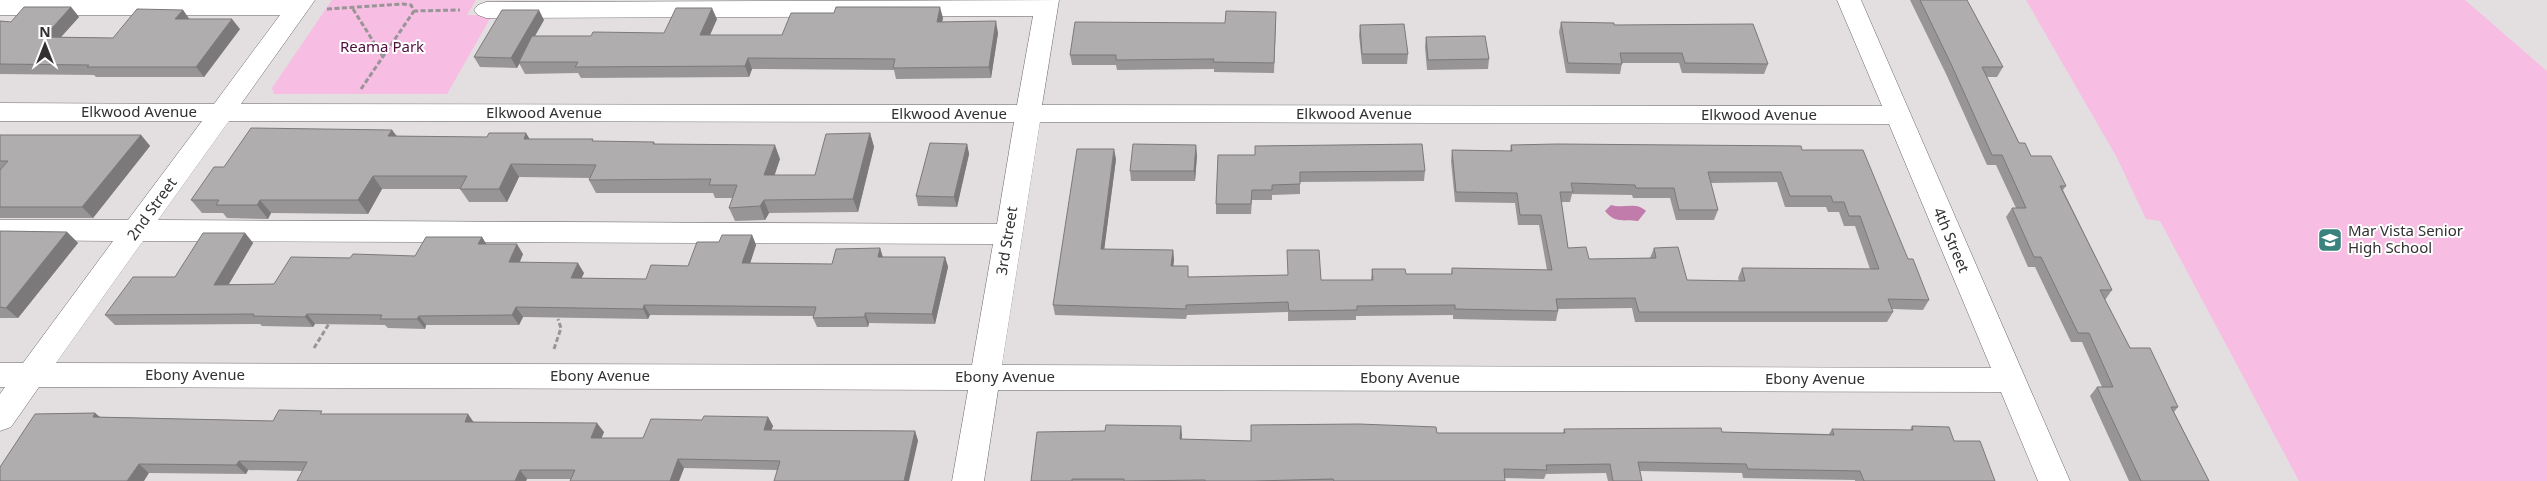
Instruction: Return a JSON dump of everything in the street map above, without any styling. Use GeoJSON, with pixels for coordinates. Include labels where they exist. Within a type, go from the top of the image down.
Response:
{"type":"FeatureCollection","features":[{"type":"Feature","properties":{"kind":"street","name":"4th Street"},"geometry":{"type":"LineString","coordinates":[[1849,0],[2054,481]]}},
{"type":"Feature","properties":{"kind":"street"},"geometry":{"type":"LineString","coordinates":[[489,5],[1046,4]]}},
{"type":"Feature","properties":{"kind":"street","name":"3rd Street"},"geometry":{"type":"LineString","coordinates":[[968,481],[1046,4]]}},
{"type":"Feature","properties":{"kind":"street"},"geometry":{"type":"LineString","coordinates":[[0,7],[307,5]]}},
{"type":"Feature","properties":{"kind":"street","name":"2nd Street"},"geometry":{"type":"LineString","coordinates":[[0,418],[222,113],[307,5]]}},
{"type":"Feature","properties":{"kind":"street","name":"Elkwood Avenue"},"geometry":{"type":"LineString","coordinates":[[0,112],[1898,115]]}},
{"type":"Feature","properties":{"kind":"street"},"geometry":{"type":"LineString","coordinates":[[0,230],[1009,234]]}},
{"type":"Feature","properties":{"kind":"street","name":"Ebony Avenue"},"geometry":{"type":"LineString","coordinates":[[0,374],[2011,380]]}},
{"type":"Feature","properties":{"kind":"path"},"geometry":{"type":"LineString","coordinates":[[307,5],[353,9],[403,4],[411,5],[414,11]]}},
{"type":"Feature","properties":{"kind":"path"},"geometry":{"type":"LineString","coordinates":[[414,11],[489,5]]}},
{"type":"Feature","properties":{"kind":"path"},"geometry":{"type":"LineString","coordinates":[[353,9],[383,57]]}},
{"type":"Feature","properties":{"kind":"path"},"geometry":{"type":"LineString","coordinates":[[357,96],[414,11]]}},
{"type":"Feature","properties":{"kind":"path"},"geometry":{"type":"LineString","coordinates":[[314,349],[333,317]]}},
{"type":"Feature","properties":{"kind":"path"},"geometry":{"type":"LineString","coordinates":[[554,349],[561,328],[558,319]]}},
{"type":"Feature","properties":{"kind":"green space","name":"Reama Park"},"geometry":{"type":"Polygon","coordinates":[[[332,0],[476,0],[467,15],[492,15],[447,94],[274,94],[272,88],[332,0]]]}},
{"type":"Feature","properties":{"kind":"green space","name":"Mar Vista Senior High School"},"geometry":{"type":"Polygon","coordinates":[[[2026,0],[2465,0],[2547,71],[2547,481],[2299,481],[2160,221],[2146,219],[2116,156],[2026,0]]]}},
{"type":"Feature","properties":{"kind":"shaded area"},"geometry":{"type":"Polygon","coordinates":[[[1611,205],[1638,206],[1646,211],[1638,221],[1620,220],[1612,218],[1605,211],[1611,205]]]}},
{"type":"Feature","properties":{"kind":"building"},"geometry":{"type":"Polygon","coordinates":[[[1920,0],[1967,0],[2003,67],[1982,67],[2019,143],[2025,143],[2031,156],[2051,156],[2066,186],[2060,186],[2112,290],[2100,290],[2130,348],[2150,348],[2178,407],[2171,407],[2209,481],[2141,481],[2097,387],[2113,387],[2089,333],[2078,333],[2041,257],[2034,257],[2012,208],[2026,208],[2002,155],[1992,155],[1920,0]]]}},
{"type":"Feature","properties":{"kind":"building"},"geometry":{"type":"Polygon","coordinates":[[[24,7],[71,7],[44,37],[113,38],[137,9],[183,10],[175,19],[232,19],[196,67],[87,67],[89,65],[0,64],[0,21],[11,22],[24,7]]]}},
{"type":"Feature","properties":{"kind":"building"},"geometry":{"type":"Polygon","coordinates":[[[836,7],[940,7],[937,22],[996,21],[989,67],[893,68],[895,59],[748,58],[745,66],[575,67],[578,62],[519,62],[532,36],[591,36],[593,32],[664,33],[676,8],[712,8],[700,35],[782,35],[791,13],[834,13],[836,7]]]}},
{"type":"Feature","properties":{"kind":"building"},"geometry":{"type":"Polygon","coordinates":[[[502,10],[539,10],[511,58],[474,57],[502,10]]]}},
{"type":"Feature","properties":{"kind":"building"},"geometry":{"type":"Polygon","coordinates":[[[1226,11],[1276,12],[1274,63],[1213,62],[1214,59],[1116,60],[1116,55],[1070,55],[1075,22],[1225,23],[1226,11]]]}},
{"type":"Feature","properties":{"kind":"building"},"geometry":{"type":"Polygon","coordinates":[[[1561,22],[1614,23],[1614,25],[1753,24],[1768,64],[1685,63],[1682,53],[1620,53],[1622,64],[1568,63],[1561,22]]]}},
{"type":"Feature","properties":{"kind":"building"},"geometry":{"type":"Polygon","coordinates":[[[1404,24],[1408,54],[1362,54],[1360,25],[1404,24]]]}},
{"type":"Feature","properties":{"kind":"building"},"geometry":{"type":"Polygon","coordinates":[[[1485,36],[1489,59],[1428,60],[1426,37],[1485,36]]]}},
{"type":"Feature","properties":{"kind":"building"},"geometry":{"type":"Polygon","coordinates":[[[251,128],[392,130],[388,136],[487,137],[489,133],[526,133],[524,139],[593,139],[592,141],[654,142],[653,144],[775,145],[764,175],[815,175],[826,134],[870,133],[853,199],[764,200],[760,206],[729,208],[737,185],[709,185],[711,179],[589,180],[596,165],[511,164],[499,189],[460,189],[467,176],[373,176],[358,200],[260,200],[257,205],[216,205],[219,200],[191,200],[214,167],[224,167],[251,128]]]}},
{"type":"Feature","properties":{"kind":"building"},"geometry":{"type":"Polygon","coordinates":[[[0,135],[141,135],[82,207],[0,207],[0,170],[8,161],[0,161],[0,135]]]}},
{"type":"Feature","properties":{"kind":"building"},"geometry":{"type":"Polygon","coordinates":[[[930,143],[967,144],[954,197],[916,196],[930,143]]]}},
{"type":"Feature","properties":{"kind":"building"},"geometry":{"type":"Polygon","coordinates":[[[1133,144],[1196,145],[1194,171],[1130,171],[1133,144]]]}},
{"type":"Feature","properties":{"kind":"building"},"geometry":{"type":"Polygon","coordinates":[[[1422,144],[1425,171],[1300,172],[1300,184],[1272,185],[1272,190],[1252,190],[1251,204],[1216,204],[1218,155],[1255,155],[1255,146],[1422,144]]]}},
{"type":"Feature","properties":{"kind":"building"},"geometry":{"type":"Polygon","coordinates":[[[1511,145],[1801,146],[1802,150],[1863,150],[1908,259],[1913,259],[1929,300],[1888,299],[1893,312],[1639,312],[1635,298],[1556,299],[1558,311],[1455,309],[1455,305],[1357,306],[1357,310],[1289,311],[1288,302],[1186,305],[1186,309],[1053,305],[1077,149],[1114,149],[1101,249],[1173,250],[1171,266],[1188,266],[1188,277],[1288,275],[1287,250],[1319,250],[1321,280],[1373,280],[1372,269],[1405,269],[1406,274],[1452,274],[1452,268],[1552,270],[1541,215],[1520,215],[1517,193],[1456,192],[1452,150],[1512,151],[1511,145]],[[1708,172],[1718,210],[1679,210],[1674,188],[1636,188],[1635,185],[1571,183],[1573,192],[1560,192],[1568,248],[1586,247],[1589,259],[1656,258],[1654,248],[1678,247],[1687,280],[1745,281],[1742,268],[1879,269],[1860,216],[1849,216],[1844,202],[1833,202],[1831,196],[1790,196],[1781,172],[1708,172]]]}},
{"type":"Feature","properties":{"kind":"building"},"geometry":{"type":"Polygon","coordinates":[[[0,231],[67,232],[6,308],[0,307],[0,231]]]}},
{"type":"Feature","properties":{"kind":"building"},"geometry":{"type":"Polygon","coordinates":[[[203,233],[245,233],[214,285],[274,284],[291,257],[350,258],[353,254],[415,256],[426,237],[482,237],[478,244],[517,244],[509,262],[578,263],[571,278],[646,279],[651,265],[688,266],[697,242],[719,242],[722,235],[752,235],[742,263],[832,264],[836,249],[880,248],[878,257],[945,257],[932,314],[865,313],[865,317],[813,318],[816,307],[644,305],[643,309],[516,307],[512,315],[419,316],[417,319],[380,319],[382,315],[307,314],[305,317],[253,316],[254,314],[105,315],[133,277],[175,277],[203,233]]]}},
{"type":"Feature","properties":{"kind":"building"},"geometry":{"type":"Polygon","coordinates":[[[279,410],[322,411],[320,414],[468,414],[465,422],[597,423],[591,438],[643,438],[651,419],[702,420],[704,416],[768,417],[764,430],[915,431],[904,481],[774,481],[780,461],[678,459],[670,481],[570,481],[575,470],[520,470],[515,481],[297,481],[307,462],[239,461],[236,465],[139,464],[127,481],[0,481],[0,467],[35,414],[95,413],[93,417],[273,421],[279,410]]]}},
{"type":"Feature","properties":{"kind":"building"},"geometry":{"type":"Polygon","coordinates":[[[1359,424],[1436,427],[1437,433],[1565,433],[1564,429],[1721,428],[1722,432],[1834,435],[1832,429],[1913,430],[1912,426],[1949,427],[1954,441],[1980,441],[1995,481],[1864,481],[1860,471],[1748,469],[1746,464],[1638,462],[1642,481],[1613,481],[1610,464],[1546,465],[1547,470],[1504,469],[1505,481],[1334,481],[1333,479],[1124,481],[1124,479],[1072,479],[1072,481],[1031,481],[1037,432],[1105,431],[1106,425],[1181,426],[1180,439],[1251,441],[1251,425],[1359,424]]]}},
{"type":"Feature","properties":{"kind":"place","name":"Mar Vista Senior High School"},"geometry":{"type":"Point","coordinates":[2330,240]}}]}
